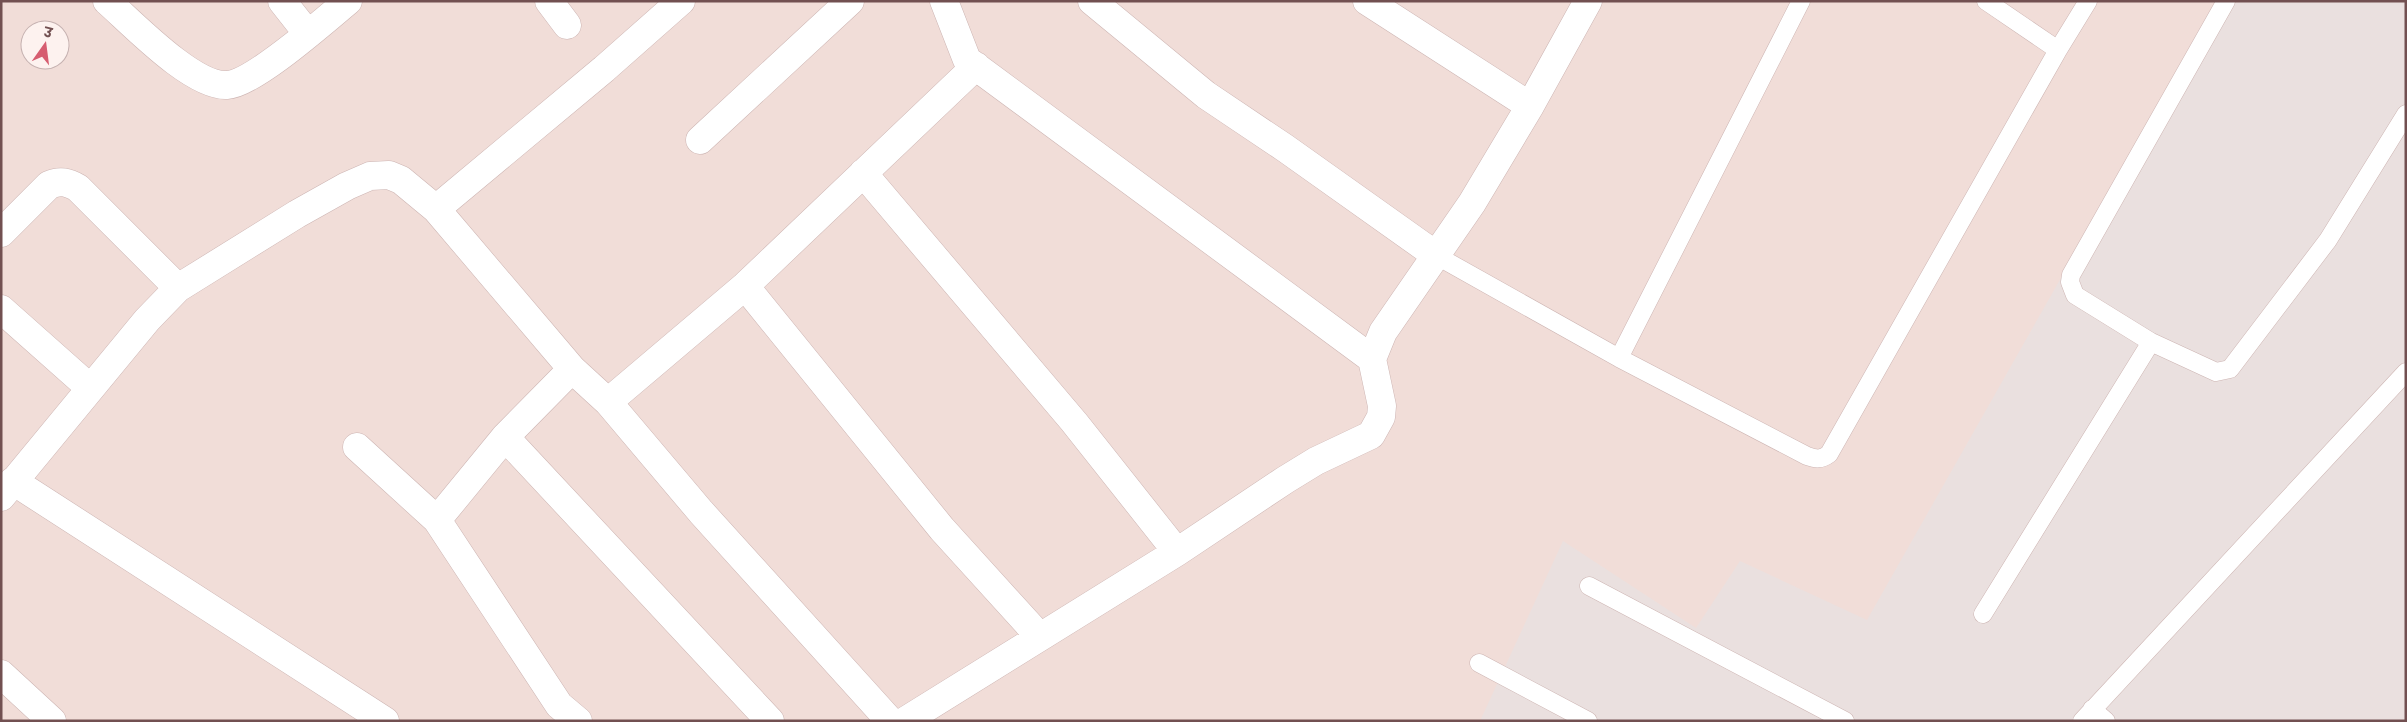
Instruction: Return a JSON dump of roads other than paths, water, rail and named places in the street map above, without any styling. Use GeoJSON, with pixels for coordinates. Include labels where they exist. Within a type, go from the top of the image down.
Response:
{"type":"FeatureCollection","features":[{"type":"Feature","properties":{"kind":"street"},"geometry":{"type":"LineString","coordinates":[[107,1],[191,73],[209,82],[226,85],[244,81],[308,34],[348,1]]}},
{"type":"Feature","properties":{"kind":"street"},"geometry":{"type":"LineString","coordinates":[[282,1],[308,34]]}},
{"type":"Feature","properties":{"kind":"street"},"geometry":{"type":"LineString","coordinates":[[548,1],[567,25]]}},
{"type":"Feature","properties":{"kind":"street"},"geometry":{"type":"LineString","coordinates":[[436,209],[604,69],[681,1]]}},
{"type":"Feature","properties":{"kind":"street"},"geometry":{"type":"LineString","coordinates":[[700,140],[850,1]]}},
{"type":"Feature","properties":{"kind":"street"},"geometry":{"type":"LineString","coordinates":[[944,1],[967,60],[1372,358]]}},
{"type":"Feature","properties":{"kind":"street"},"geometry":{"type":"LineString","coordinates":[[1092,1],[1206,95],[1285,148],[1437,256]]}},
{"type":"Feature","properties":{"kind":"street"},"geometry":{"type":"LineString","coordinates":[[1367,1],[1530,106]]}},
{"type":"Feature","properties":{"kind":"street"},"geometry":{"type":"LineString","coordinates":[[905,721],[1177,552],[1316,461],[1370,435],[1381,417],[1382,406],[1372,358],[1383,332],[1472,203],[1530,106],[1588,1]]}},
{"type":"Feature","properties":{"kind":"street"},"geometry":{"type":"LineString","coordinates":[[608,402],[745,286],[976,66]]}},
{"type":"Feature","properties":{"kind":"street"},"geometry":{"type":"LineString","coordinates":[[385,721],[7,489],[147,320],[178,288],[297,214],[348,186],[370,176],[389,174],[401,180],[436,209],[572,369],[608,402],[701,512],[890,721]]}},
{"type":"Feature","properties":{"kind":"street"},"geometry":{"type":"LineString","coordinates":[[863,174],[1074,422],[1177,552]]}},
{"type":"Feature","properties":{"kind":"street"},"geometry":{"type":"LineString","coordinates":[[1,233],[49,185],[57,182],[68,183],[78,188],[178,288]]}},
{"type":"Feature","properties":{"kind":"street"},"geometry":{"type":"LineString","coordinates":[[745,286],[942,529],[1040,637]]}},
{"type":"Feature","properties":{"kind":"street"},"geometry":{"type":"LineString","coordinates":[[1,309],[90,388]]}},
{"type":"Feature","properties":{"kind":"street"},"geometry":{"type":"LineString","coordinates":[[437,520],[505,436],[572,369]]}},
{"type":"Feature","properties":{"kind":"street"},"geometry":{"type":"LineString","coordinates":[[505,436],[770,721]]}},
{"type":"Feature","properties":{"kind":"street"},"geometry":{"type":"LineString","coordinates":[[357,447],[437,520],[560,716]]}},
{"type":"Feature","properties":{"kind":"street"},"geometry":{"type":"LineString","coordinates":[[1,674],[52,721]]}},
{"type":"Feature","properties":{"kind":"lane"},"geometry":{"type":"LineString","coordinates":[[1619,358],[1801,1]]}},
{"type":"Feature","properties":{"kind":"lane"},"geometry":{"type":"LineString","coordinates":[[1986,1],[2058,50]]}},
{"type":"Feature","properties":{"kind":"lane"},"geometry":{"type":"LineString","coordinates":[[1437,256],[1619,358],[1807,456],[1818,459],[1829,454],[2058,50],[2088,1]]}},
{"type":"Feature","properties":{"kind":"lane"},"geometry":{"type":"LineString","coordinates":[[2226,1],[2071,275],[2070,282],[2075,295],[2151,342],[2216,372],[2223,372],[2235,365],[2328,240],[2406,114]]}},
{"type":"Feature","properties":{"kind":"lane"},"geometry":{"type":"LineString","coordinates":[[1983,614],[2151,342]]}},
{"type":"Feature","properties":{"kind":"lane"},"geometry":{"type":"LineString","coordinates":[[2106,721],[2087,715],[2406,372]]}},
{"type":"Feature","properties":{"kind":"lane"},"geometry":{"type":"LineString","coordinates":[[1589,586],[1845,721]]}},
{"type":"Feature","properties":{"kind":"lane"},"geometry":{"type":"LineString","coordinates":[[1479,664],[1588,721]]}}]}
